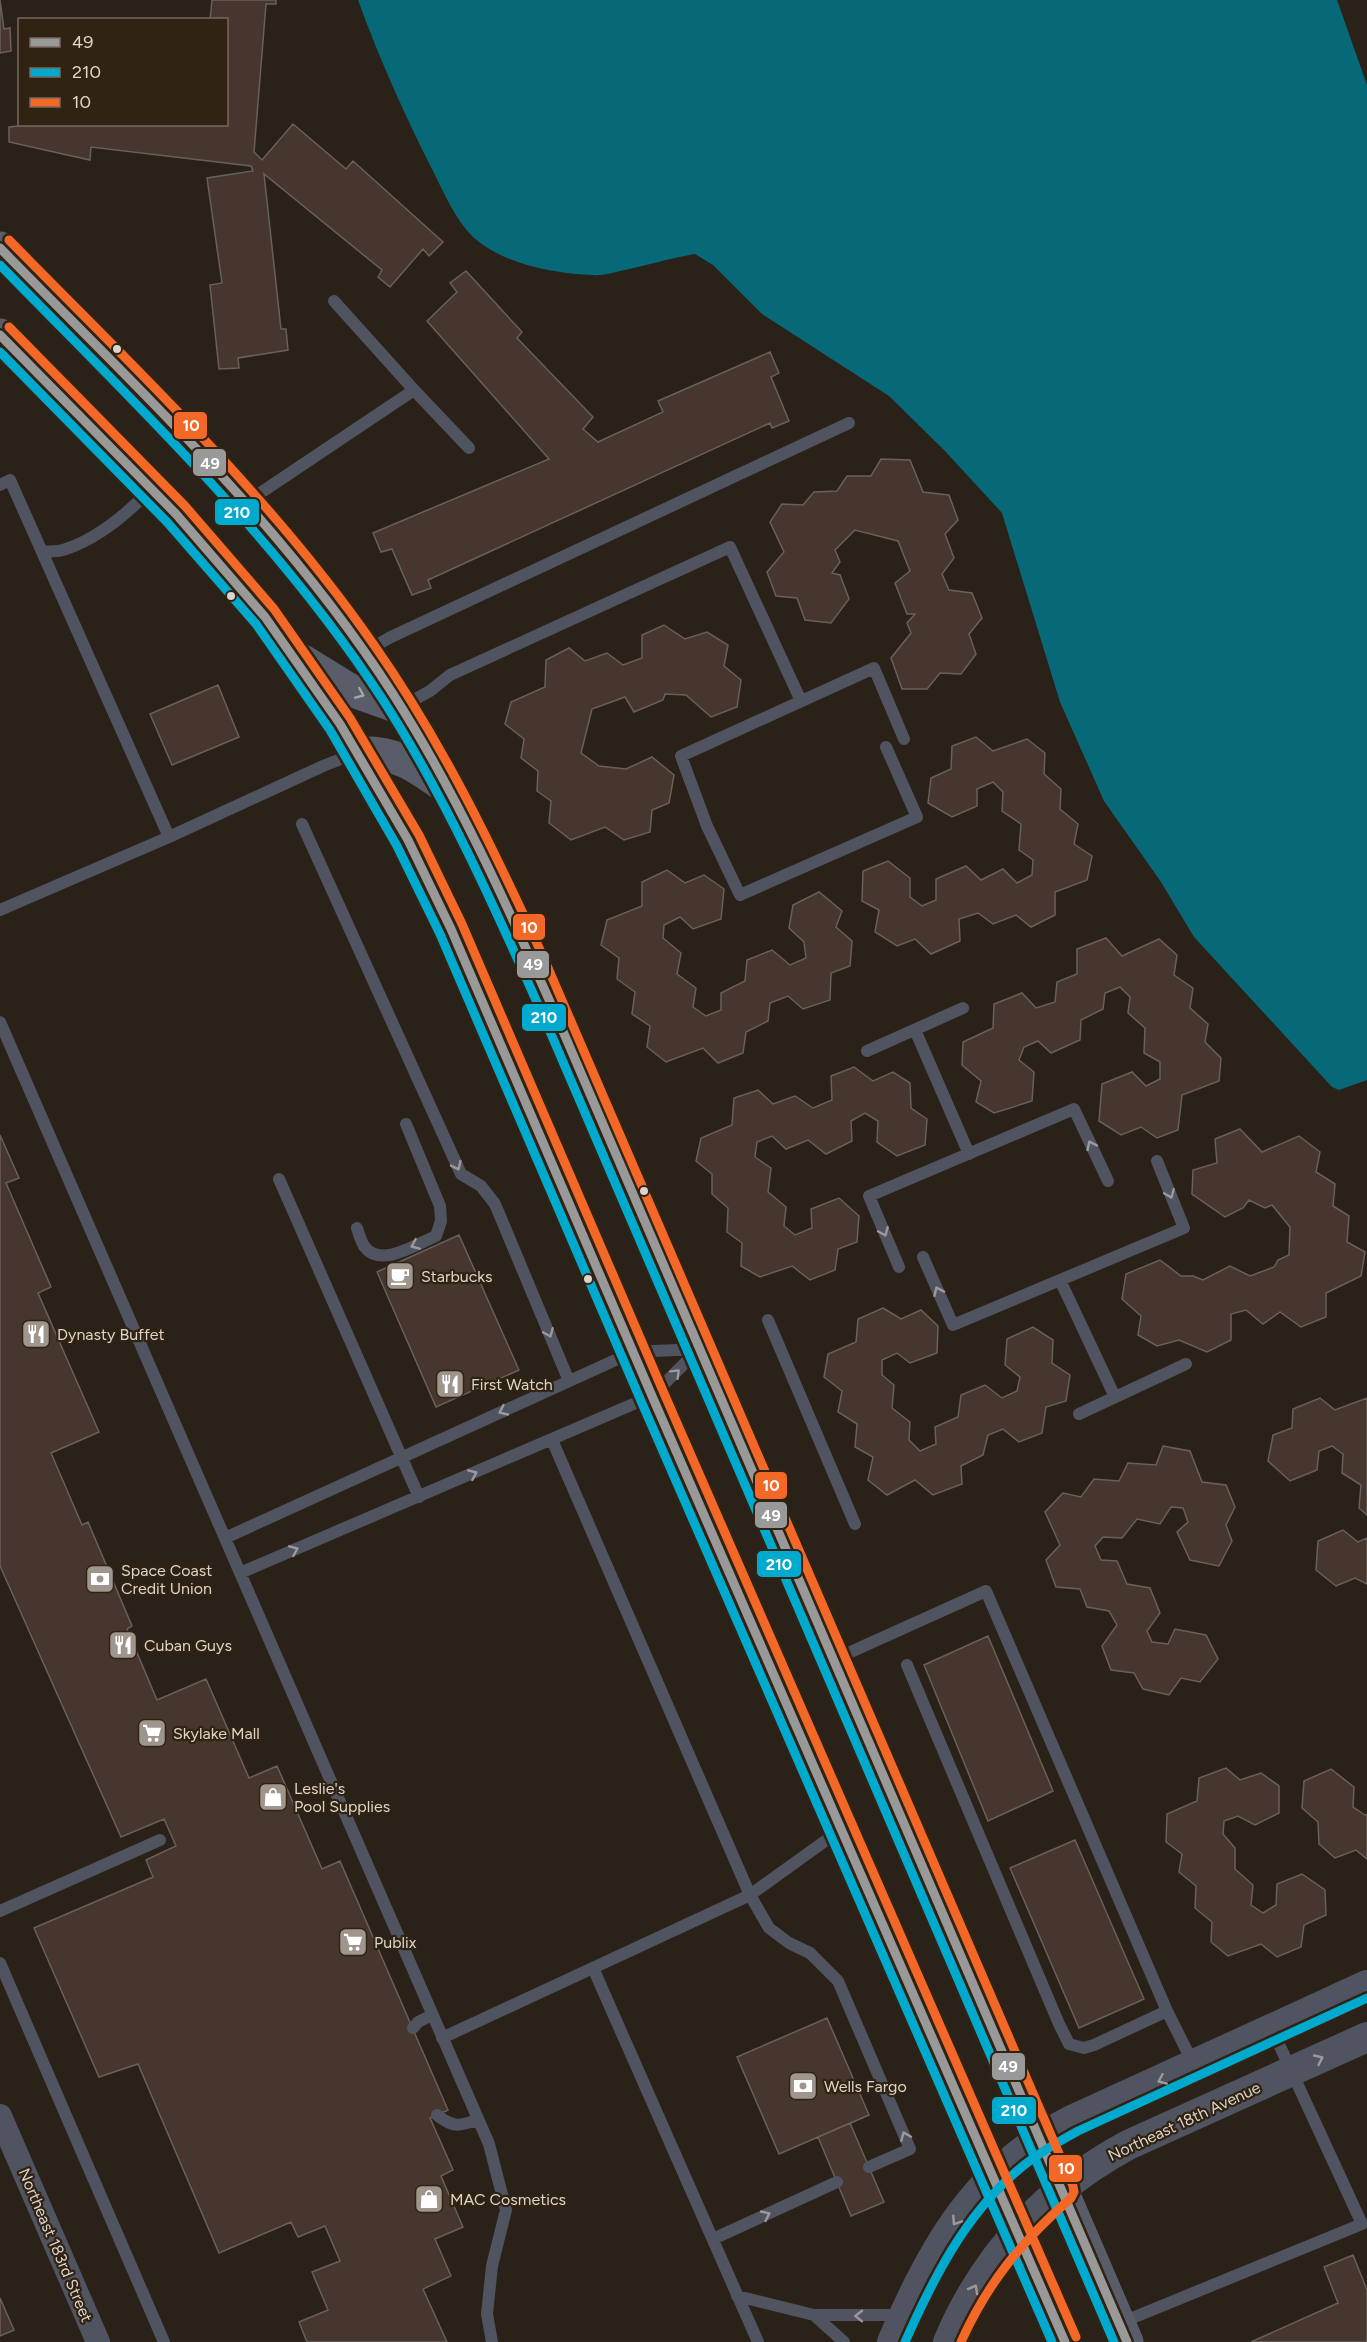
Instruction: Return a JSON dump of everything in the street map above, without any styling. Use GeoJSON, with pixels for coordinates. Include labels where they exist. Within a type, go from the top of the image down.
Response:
{"type":"FeatureCollection","features":[{"type":"Feature","properties":{"kind":"main road"},"geometry":{"type":"LineString","coordinates":[[0,248],[210,462],[311,580],[364,652],[401,708],[447,789],[484,858],[534,966],[1123,2333]]}},
{"type":"Feature","properties":{"kind":"main road"},"geometry":{"type":"LineString","coordinates":[[0,335],[152,488],[236,581],[292,653],[357,753],[408,840],[451,929],[1065,2342]]}},
{"type":"Feature","properties":{"kind":"main road"},"geometry":{"type":"LineString","coordinates":[[292,653],[350,690],[401,708]]}},
{"type":"Feature","properties":{"kind":"main road"},"geometry":{"type":"LineString","coordinates":[[357,753],[380,752],[393,755],[421,770],[447,789]]}},
{"type":"Feature","properties":{"kind":"street"},"geometry":{"type":"LineString","coordinates":[[892,2342],[938,2249],[959,2216],[993,2175],[1039,2138],[1072,2120],[1367,1985]]}},
{"type":"Feature","properties":{"kind":"street","name":"Northeast 18th Avenue"},"geometry":{"type":"LineString","coordinates":[[948,2342],[959,2316],[980,2279],[1017,2231],[1094,2164],[1128,2145],[1367,2037]]}},
{"type":"Feature","properties":{"kind":"street","name":"Northeast 183rd Street"},"geometry":{"type":"LineString","coordinates":[[0,2115],[98,2342]]}},
{"type":"Feature","properties":{"kind":"lane"},"geometry":{"type":"LineString","coordinates":[[333,301],[469,448]]}},
{"type":"Feature","properties":{"kind":"lane"},"geometry":{"type":"LineString","coordinates":[[246,503],[414,390]]}},
{"type":"Feature","properties":{"kind":"lane"},"geometry":{"type":"LineString","coordinates":[[364,652],[391,637],[849,423]]}},
{"type":"Feature","properties":{"kind":"lane"},"geometry":{"type":"LineString","coordinates":[[0,485],[10,480],[169,837]]}},
{"type":"Feature","properties":{"kind":"lane"},"geometry":{"type":"LineString","coordinates":[[42,552],[64,550],[91,538],[128,512],[152,488]]}},
{"type":"Feature","properties":{"kind":"lane"},"geometry":{"type":"LineString","coordinates":[[401,708],[430,691],[450,675],[730,548],[801,701]]}},
{"type":"Feature","properties":{"kind":"lane"},"geometry":{"type":"LineString","coordinates":[[886,747],[917,817],[740,895],[707,826],[681,756],[874,668],[904,739]]}},
{"type":"Feature","properties":{"kind":"lane"},"geometry":{"type":"LineString","coordinates":[[0,910],[357,753]]}},
{"type":"Feature","properties":{"kind":"lane"},"geometry":{"type":"LineString","coordinates":[[302,824],[461,1174],[481,1186],[495,1204],[569,1380]]}},
{"type":"Feature","properties":{"kind":"lane"},"geometry":{"type":"LineString","coordinates":[[867,1052],[963,1008]]}},
{"type":"Feature","properties":{"kind":"lane"},"geometry":{"type":"LineString","coordinates":[[0,1022],[489,2144],[506,2211],[492,2266],[487,2314],[492,2342]]}},
{"type":"Feature","properties":{"kind":"lane"},"geometry":{"type":"LineString","coordinates":[[915,1030],[969,1154]]}},
{"type":"Feature","properties":{"kind":"lane"},"geometry":{"type":"LineString","coordinates":[[899,1267],[869,1196],[1074,1108],[1108,1181]]}},
{"type":"Feature","properties":{"kind":"lane"},"geometry":{"type":"LineString","coordinates":[[357,1228],[365,1248],[378,1256],[389,1256],[436,1236],[441,1221],[440,1206],[405,1124]]}},
{"type":"Feature","properties":{"kind":"lane"},"geometry":{"type":"LineString","coordinates":[[923,1257],[953,1325],[1184,1228],[1156,1161]]}},
{"type":"Feature","properties":{"kind":"lane"},"geometry":{"type":"LineString","coordinates":[[279,1179],[419,1497]]}},
{"type":"Feature","properties":{"kind":"lane"},"geometry":{"type":"LineString","coordinates":[[1060,1280],[1115,1397]]}},
{"type":"Feature","properties":{"kind":"lane"},"geometry":{"type":"LineString","coordinates":[[768,1320],[855,1524]]}},
{"type":"Feature","properties":{"kind":"lane"},"geometry":{"type":"LineString","coordinates":[[225,1538],[633,1352],[699,1349]]}},
{"type":"Feature","properties":{"kind":"lane"},"geometry":{"type":"LineString","coordinates":[[240,1573],[652,1396],[699,1349]]}},
{"type":"Feature","properties":{"kind":"lane"},"geometry":{"type":"LineString","coordinates":[[1079,1414],[1186,1364]]}},
{"type":"Feature","properties":{"kind":"lane"},"geometry":{"type":"LineString","coordinates":[[552,1440],[750,1895],[769,1928],[789,1943],[810,1953],[838,1981],[910,2149],[869,2167]]}},
{"type":"Feature","properties":{"kind":"lane"},"geometry":{"type":"LineString","coordinates":[[834,1659],[986,1591],[1167,2011],[1194,2065]]}},
{"type":"Feature","properties":{"kind":"lane"},"geometry":{"type":"LineString","coordinates":[[907,1665],[1069,2044],[1084,2048],[1094,2045],[1167,2011]]}},
{"type":"Feature","properties":{"kind":"lane"},"geometry":{"type":"LineString","coordinates":[[442,2038],[750,1895],[842,1829]]}},
{"type":"Feature","properties":{"kind":"lane"},"geometry":{"type":"LineString","coordinates":[[0,1911],[160,1840]]}},
{"type":"Feature","properties":{"kind":"lane"},"geometry":{"type":"LineString","coordinates":[[0,1964],[164,2342]]}},
{"type":"Feature","properties":{"kind":"lane"},"geometry":{"type":"LineString","coordinates":[[593,1968],[758,2342]]}},
{"type":"Feature","properties":{"kind":"lane"},"geometry":{"type":"LineString","coordinates":[[413,2028],[418,2022],[432,2015]]}},
{"type":"Feature","properties":{"kind":"lane"},"geometry":{"type":"LineString","coordinates":[[1123,2333],[1362,2224],[1272,2029]]}},
{"type":"Feature","properties":{"kind":"lane"},"geometry":{"type":"LineString","coordinates":[[437,2115],[448,2124],[461,2126],[478,2120]]}},
{"type":"Feature","properties":{"kind":"lane"},"geometry":{"type":"LineString","coordinates":[[712,2239],[837,2182]]}},
{"type":"Feature","properties":{"kind":"lane"},"geometry":{"type":"LineString","coordinates":[[737,2296],[814,2315],[904,2315]]}},
{"type":"Feature","properties":{"kind":"lane"},"geometry":{"type":"LineString","coordinates":[[814,2315],[844,2342]]}},
{"type":"Feature","properties":{"kind":"water"},"geometry":{"type":"Polygon","coordinates":[[[358,0],[1337,0],[1367,85],[1367,1080],[1339,1090],[1332,1087],[1194,937],[1161,882],[1104,801],[1060,702],[1002,513],[945,451],[889,396],[762,314],[713,265],[695,254],[606,274],[578,274],[546,270],[514,261],[473,237],[450,206],[403,108],[358,0]]]}},
{"type":"Feature","properties":{"kind":"building"},"geometry":{"type":"Polygon","coordinates":[[[0,0],[4,29],[10,28],[11,51],[0,53],[0,0]]]}},
{"type":"Feature","properties":{"kind":"building"},"geometry":{"type":"Polygon","coordinates":[[[212,0],[276,0],[276,4],[266,4],[254,152],[262,160],[293,124],[346,169],[353,161],[443,242],[429,256],[423,249],[390,287],[378,277],[382,270],[264,174],[281,329],[286,329],[288,350],[238,358],[239,368],[219,369],[210,285],[222,283],[207,178],[253,171],[251,166],[91,147],[90,160],[9,142],[9,127],[18,126],[228,126],[228,18],[210,18],[212,0]]]}},
{"type":"Feature","properties":{"kind":"building"},"geometry":{"type":"Polygon","coordinates":[[[466,271],[522,332],[517,338],[593,417],[583,429],[598,442],[663,412],[658,401],[770,352],[779,373],[771,377],[789,421],[772,428],[770,423],[428,580],[431,588],[412,595],[392,549],[381,552],[373,533],[549,459],[427,321],[457,292],[450,283],[466,271]]]}},
{"type":"Feature","properties":{"kind":"building"},"geometry":{"type":"Polygon","coordinates":[[[881,459],[910,460],[923,492],[949,495],[958,520],[945,534],[954,558],[942,574],[949,590],[972,593],[982,618],[969,634],[976,654],[961,674],[940,673],[927,689],[902,689],[891,658],[911,633],[907,623],[915,614],[907,614],[895,583],[910,571],[898,541],[855,530],[835,550],[840,562],[832,573],[840,575],[849,599],[831,623],[805,620],[797,598],[776,596],[767,572],[784,552],[770,522],[782,504],[803,505],[814,492],[837,491],[847,476],[871,476],[881,459]]]}},
{"type":"Feature","properties":{"kind":"building"},"geometry":{"type":"Polygon","coordinates":[[[664,625],[685,639],[707,632],[728,645],[724,666],[741,680],[737,707],[711,717],[686,695],[665,694],[663,700],[634,712],[625,697],[592,709],[581,753],[599,766],[626,769],[652,757],[674,775],[669,803],[652,810],[650,832],[624,840],[605,827],[571,840],[549,823],[551,801],[537,791],[538,771],[521,758],[524,739],[505,724],[511,702],[545,687],[546,660],[569,648],[585,661],[607,653],[623,665],[642,658],[642,635],[664,625]]]}},
{"type":"Feature","properties":{"kind":"building"},"geometry":{"type":"Polygon","coordinates":[[[218,685],[239,737],[172,765],[150,714],[218,685]]]}},
{"type":"Feature","properties":{"kind":"building"},"geometry":{"type":"Polygon","coordinates":[[[976,737],[993,751],[1027,739],[1045,753],[1044,774],[1061,789],[1060,809],[1078,824],[1074,844],[1092,856],[1087,880],[1055,892],[1055,915],[1031,927],[1016,915],[993,924],[978,913],[959,919],[960,941],[931,954],[915,939],[897,946],[875,932],[879,910],[862,901],[863,871],[888,861],[910,878],[910,897],[922,906],[936,900],[936,879],[966,866],[981,880],[1003,869],[1017,883],[1032,875],[1033,860],[1019,850],[1021,824],[1002,811],[1003,792],[993,782],[977,789],[977,806],[952,817],[928,803],[931,778],[951,769],[952,746],[976,737]]]}},
{"type":"Feature","properties":{"kind":"building"},"geometry":{"type":"Polygon","coordinates":[[[667,870],[685,883],[704,875],[724,889],[721,919],[693,929],[680,917],[664,925],[663,938],[681,953],[677,974],[696,988],[693,1007],[706,1016],[721,1010],[721,993],[745,981],[747,960],[772,950],[790,965],[806,958],[804,942],[789,928],[793,905],[819,892],[842,911],[836,927],[852,941],[850,966],[831,973],[830,1000],[803,1009],[788,996],[770,1003],[768,1021],[746,1032],[743,1053],[718,1063],[703,1048],[666,1062],[647,1047],[650,1026],[632,1014],[635,992],[617,979],[619,958],[601,945],[607,920],[642,906],[642,882],[667,870]]]}},
{"type":"Feature","properties":{"kind":"building"},"geometry":{"type":"Polygon","coordinates":[[[1106,938],[1122,956],[1159,939],[1177,955],[1174,975],[1193,988],[1190,1008],[1208,1024],[1205,1042],[1221,1058],[1219,1081],[1182,1095],[1178,1130],[1157,1138],[1141,1127],[1121,1135],[1099,1121],[1102,1084],[1132,1072],[1146,1086],[1160,1079],[1160,1062],[1144,1053],[1145,1028],[1128,1013],[1130,997],[1120,987],[1105,993],[1103,1009],[1081,1020],[1080,1040],[1051,1053],[1038,1041],[1024,1047],[1019,1060],[1034,1072],[1032,1101],[994,1113],[976,1102],[981,1081],[962,1065],[963,1042],[993,1028],[994,1004],[1022,993],[1036,1008],[1055,1002],[1057,982],[1077,974],[1077,949],[1106,938]]]}},
{"type":"Feature","properties":{"kind":"building"},"geometry":{"type":"Polygon","coordinates":[[[854,1067],[873,1081],[893,1072],[910,1083],[911,1108],[927,1119],[925,1145],[897,1156],[877,1142],[878,1121],[865,1113],[851,1121],[852,1141],[826,1154],[808,1140],[786,1149],[772,1136],[757,1142],[755,1157],[771,1168],[768,1192],[786,1207],[784,1226],[795,1235],[812,1228],[811,1209],[839,1198],[859,1216],[857,1242],[838,1249],[835,1270],[810,1280],[792,1266],[760,1277],[741,1266],[742,1243],[727,1232],[728,1208],[712,1194],[712,1174],[696,1161],[701,1138],[732,1125],[734,1098],[758,1090],[773,1104],[795,1096],[813,1108],[832,1100],[831,1076],[854,1067]]]}},
{"type":"Feature","properties":{"kind":"building"},"geometry":{"type":"Polygon","coordinates":[[[1240,1129],[1262,1152],[1299,1136],[1320,1152],[1316,1172],[1335,1184],[1333,1206],[1349,1216],[1347,1242],[1365,1252],[1361,1276],[1326,1293],[1326,1317],[1301,1327],[1280,1312],[1263,1324],[1246,1310],[1231,1314],[1231,1340],[1207,1352],[1179,1340],[1157,1346],[1138,1335],[1141,1316],[1122,1299],[1126,1274],[1160,1260],[1181,1276],[1193,1276],[1203,1280],[1230,1266],[1250,1276],[1274,1267],[1278,1260],[1289,1255],[1290,1227],[1272,1205],[1265,1208],[1249,1200],[1243,1208],[1225,1217],[1192,1194],[1193,1170],[1217,1163],[1215,1139],[1240,1129]]]}},
{"type":"Feature","properties":{"kind":"building","name":"Skylake Mall"},"geometry":{"type":"Polygon","coordinates":[[[0,1135],[19,1178],[6,1183],[51,1287],[38,1293],[99,1432],[51,1453],[82,1525],[88,1522],[132,1626],[127,1629],[157,1700],[206,1679],[249,1778],[277,1766],[322,1869],[340,1861],[448,2110],[430,2118],[453,2170],[441,2176],[463,2227],[435,2239],[451,2276],[423,2289],[447,2342],[307,2342],[299,2322],[328,2310],[312,2272],[340,2261],[325,2226],[298,2237],[291,2222],[219,2253],[138,2064],[99,2077],[34,1928],[153,1877],[146,1860],[176,1846],[164,1819],[121,1837],[0,1566],[0,1135]]]}},
{"type":"Feature","properties":{"kind":"building"},"geometry":{"type":"Polygon","coordinates":[[[459,1235],[519,1370],[436,1407],[377,1272],[459,1235]]]}},
{"type":"Feature","properties":{"kind":"building"},"geometry":{"type":"Polygon","coordinates":[[[883,1308],[901,1319],[921,1310],[938,1326],[937,1353],[910,1363],[897,1353],[882,1360],[882,1375],[894,1385],[892,1408],[910,1422],[909,1440],[920,1451],[936,1444],[935,1427],[958,1417],[961,1395],[985,1385],[1002,1398],[1017,1391],[1020,1377],[1005,1365],[1007,1339],[1033,1327],[1053,1340],[1052,1363],[1070,1375],[1066,1401],[1046,1407],[1042,1433],[1019,1442],[1003,1429],[988,1435],[983,1455],[961,1466],[962,1484],[933,1495],[915,1480],[887,1495],[868,1480],[873,1457],[855,1447],[857,1424],[838,1412],[842,1391],[824,1377],[828,1354],[856,1342],[858,1319],[883,1308]]]}},
{"type":"Feature","properties":{"kind":"building"},"geometry":{"type":"Polygon","coordinates":[[[1320,1398],[1335,1410],[1367,1398],[1367,1515],[1359,1508],[1361,1485],[1342,1473],[1343,1454],[1332,1446],[1319,1451],[1317,1470],[1290,1481],[1268,1461],[1273,1435],[1292,1428],[1293,1409],[1320,1398]]]}},
{"type":"Feature","properties":{"kind":"building"},"geometry":{"type":"Polygon","coordinates":[[[1163,1446],[1190,1451],[1202,1482],[1226,1485],[1235,1507],[1226,1525],[1232,1541],[1219,1566],[1190,1560],[1177,1532],[1188,1522],[1183,1508],[1171,1507],[1160,1524],[1137,1519],[1122,1538],[1103,1537],[1095,1546],[1101,1560],[1117,1561],[1127,1584],[1150,1588],[1160,1613],[1147,1631],[1152,1642],[1168,1644],[1175,1629],[1206,1635],[1218,1659],[1200,1682],[1181,1678],[1169,1695],[1143,1689],[1134,1673],[1111,1670],[1102,1646],[1117,1625],[1109,1611],[1087,1607],[1080,1589],[1056,1587],[1046,1560],[1060,1545],[1045,1512],[1063,1493],[1081,1497],[1094,1479],[1119,1481],[1128,1463],[1156,1465],[1163,1446]]]}},
{"type":"Feature","properties":{"kind":"building"},"geometry":{"type":"Polygon","coordinates":[[[1343,1530],[1358,1542],[1367,1538],[1367,1584],[1355,1578],[1336,1586],[1316,1570],[1318,1541],[1343,1530]]]}},
{"type":"Feature","properties":{"kind":"building"},"geometry":{"type":"Polygon","coordinates":[[[988,1636],[1053,1791],[988,1821],[924,1665],[988,1636]]]}},
{"type":"Feature","properties":{"kind":"building"},"geometry":{"type":"Polygon","coordinates":[[[1226,1768],[1240,1780],[1261,1773],[1279,1786],[1279,1813],[1255,1825],[1238,1816],[1224,1821],[1223,1834],[1235,1848],[1235,1869],[1253,1885],[1251,1905],[1263,1913],[1276,1905],[1277,1884],[1302,1874],[1325,1890],[1326,1915],[1304,1925],[1301,1947],[1277,1957],[1261,1944],[1228,1956],[1211,1942],[1212,1922],[1195,1908],[1196,1886],[1179,1872],[1182,1854],[1166,1842],[1167,1814],[1197,1801],[1199,1778],[1226,1768]]]}},
{"type":"Feature","properties":{"kind":"building"},"geometry":{"type":"Polygon","coordinates":[[[1331,1769],[1354,1787],[1353,1807],[1367,1814],[1367,1859],[1356,1850],[1335,1858],[1319,1844],[1318,1822],[1302,1808],[1304,1781],[1331,1769]]]}},
{"type":"Feature","properties":{"kind":"building"},"geometry":{"type":"Polygon","coordinates":[[[1075,1840],[1144,1999],[1079,2028],[1010,1868],[1075,1840]]]}},
{"type":"Feature","properties":{"kind":"building","name":"Wells Fargo"},"geometry":{"type":"Polygon","coordinates":[[[827,2018],[869,2115],[779,2154],[737,2057],[827,2018]]]}},
{"type":"Feature","properties":{"kind":"building"},"geometry":{"type":"Polygon","coordinates":[[[850,2123],[884,2202],[851,2216],[818,2137],[850,2123]]]}},
{"type":"Feature","properties":{"kind":"building"},"geometry":{"type":"Polygon","coordinates":[[[1353,2255],[1367,2290],[1367,2342],[1251,2342],[1338,2303],[1324,2267],[1353,2255]]]}},
{"type":"Feature","properties":{"kind":"building"},"geometry":{"type":"Polygon","coordinates":[[[0,2298],[14,2330],[0,2336],[0,2298]]]}},
{"type":"Feature","properties":{"kind":"transit line","name":"10"},"geometry":{"type":"LineString","coordinates":[[9,240],[200,435],[291,537],[334,590],[374,645],[423,720],[467,799],[545,961],[1073,2186],[1074,2192],[1071,2198],[1037,2230],[995,2281],[971,2320],[961,2342]]}},
{"type":"Feature","properties":{"kind":"transit line","name":"49"},"geometry":{"type":"LineString","coordinates":[[0,248],[208,461],[306,574],[351,633],[393,694],[440,773],[502,896],[559,1022],[1127,2342]]}},
{"type":"Feature","properties":{"kind":"transit line","name":"210"},"geometry":{"type":"LineString","coordinates":[[0,265],[202,473],[298,583],[342,640],[383,700],[430,779],[472,860],[548,1027],[1114,2342]]}},
{"type":"Feature","properties":{"kind":"transit line","name":"10"},"geometry":{"type":"LineString","coordinates":[[9,327],[185,506],[274,609],[350,718],[419,835],[462,924],[1076,2337]]}},
{"type":"Feature","properties":{"kind":"transit line","name":"49"},"geometry":{"type":"LineString","coordinates":[[0,335],[176,514],[265,617],[340,724],[408,840],[451,929],[1065,2342]]}},
{"type":"Feature","properties":{"kind":"transit line","name":"210"},"geometry":{"type":"LineString","coordinates":[[0,352],[167,522],[256,624],[330,730],[397,846],[440,934],[641,1401],[1052,2342]]}},
{"type":"Feature","properties":{"kind":"transit line","name":"210"},"geometry":{"type":"LineString","coordinates":[[905,2342],[939,2272],[966,2229],[998,2189],[1031,2160],[1078,2131],[1367,1998]]}},
{"type":"Feature","properties":{"kind":"place","name":"Starbucks"},"geometry":{"type":"Point","coordinates":[400,1276]}},
{"type":"Feature","properties":{"kind":"place","name":"Dynasty Buffet"},"geometry":{"type":"Point","coordinates":[36,1334]}},
{"type":"Feature","properties":{"kind":"place","name":"First Watch"},"geometry":{"type":"Point","coordinates":[450,1384]}},
{"type":"Feature","properties":{"kind":"place","name":"Space Coast Credit Union"},"geometry":{"type":"Point","coordinates":[100,1579]}},
{"type":"Feature","properties":{"kind":"place","name":"Cuban Guys"},"geometry":{"type":"Point","coordinates":[123,1645]}},
{"type":"Feature","properties":{"kind":"place","name":"Skylake Mall"},"geometry":{"type":"Point","coordinates":[152,1733]}},
{"type":"Feature","properties":{"kind":"place","name":"Leslie's Pool Supplies"},"geometry":{"type":"Point","coordinates":[273,1797]}},
{"type":"Feature","properties":{"kind":"place","name":"Publix"},"geometry":{"type":"Point","coordinates":[353,1942]}},
{"type":"Feature","properties":{"kind":"place","name":"Wells Fargo"},"geometry":{"type":"Point","coordinates":[803,2086]}},
{"type":"Feature","properties":{"kind":"place","name":"MAC Cosmetics"},"geometry":{"type":"Point","coordinates":[429,2199]}}]}
